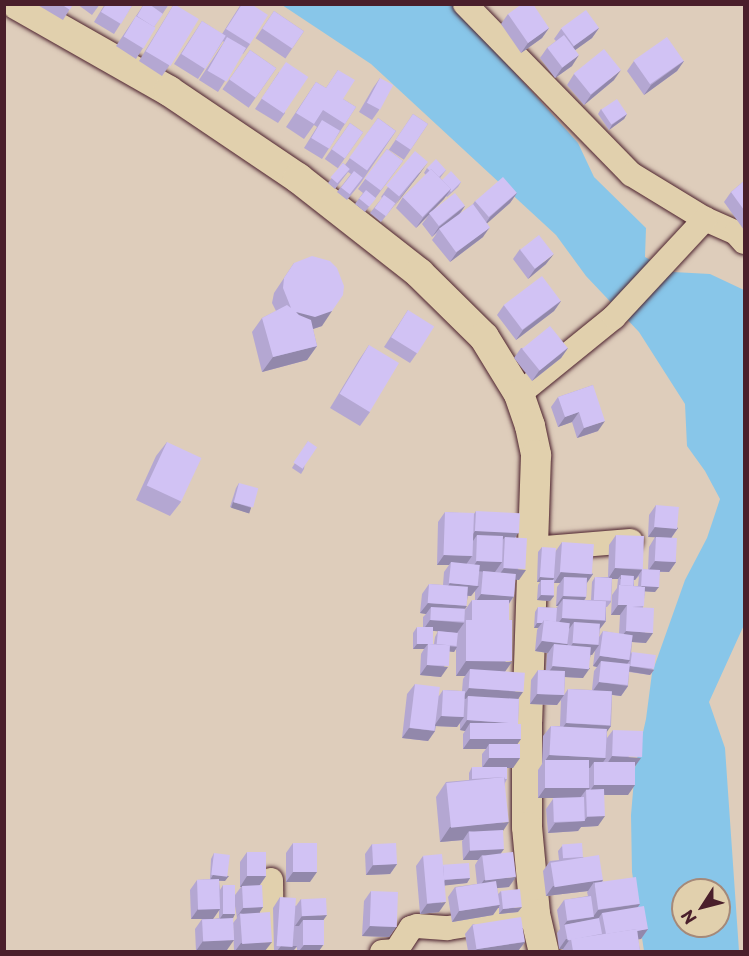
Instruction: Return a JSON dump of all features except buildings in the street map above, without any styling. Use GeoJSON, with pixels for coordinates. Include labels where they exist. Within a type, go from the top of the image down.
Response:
{"type":"FeatureCollection","features":[{"type":"Feature","properties":{"kind":"main road"},"geometry":{"type":"LineString","coordinates":[[16,4],[169,91],[298,178],[419,273],[484,338],[519,394],[530,426],[536,455],[527,721],[526,828],[535,914],[544,951]]}},
{"type":"Feature","properties":{"kind":"street"},"geometry":{"type":"LineString","coordinates":[[465,4],[631,174],[701,223],[736,233],[744,242]]}},
{"type":"Feature","properties":{"kind":"street"},"geometry":{"type":"LineString","coordinates":[[519,394],[614,317],[701,223]]}},
{"type":"Feature","properties":{"kind":"street"},"geometry":{"type":"LineString","coordinates":[[533,549],[631,541]]}},
{"type":"Feature","properties":{"kind":"street"},"geometry":{"type":"LineString","coordinates":[[271,880],[272,951]]}},
{"type":"Feature","properties":{"kind":"street"},"geometry":{"type":"LineString","coordinates":[[382,951],[396,951],[411,928],[417,926],[448,928],[535,914]]}},
{"type":"Feature","properties":{"kind":"water"},"geometry":{"type":"Polygon","coordinates":[[[282,5],[454,5],[578,143],[594,177],[646,228],[645,257],[673,272],[710,274],[744,290],[744,625],[709,702],[725,748],[739,951],[644,951],[632,872],[631,815],[635,768],[646,719],[652,673],[685,580],[707,538],[720,499],[705,471],[687,446],[685,404],[639,332],[586,276],[556,235],[371,64],[282,5]]]}}]}
